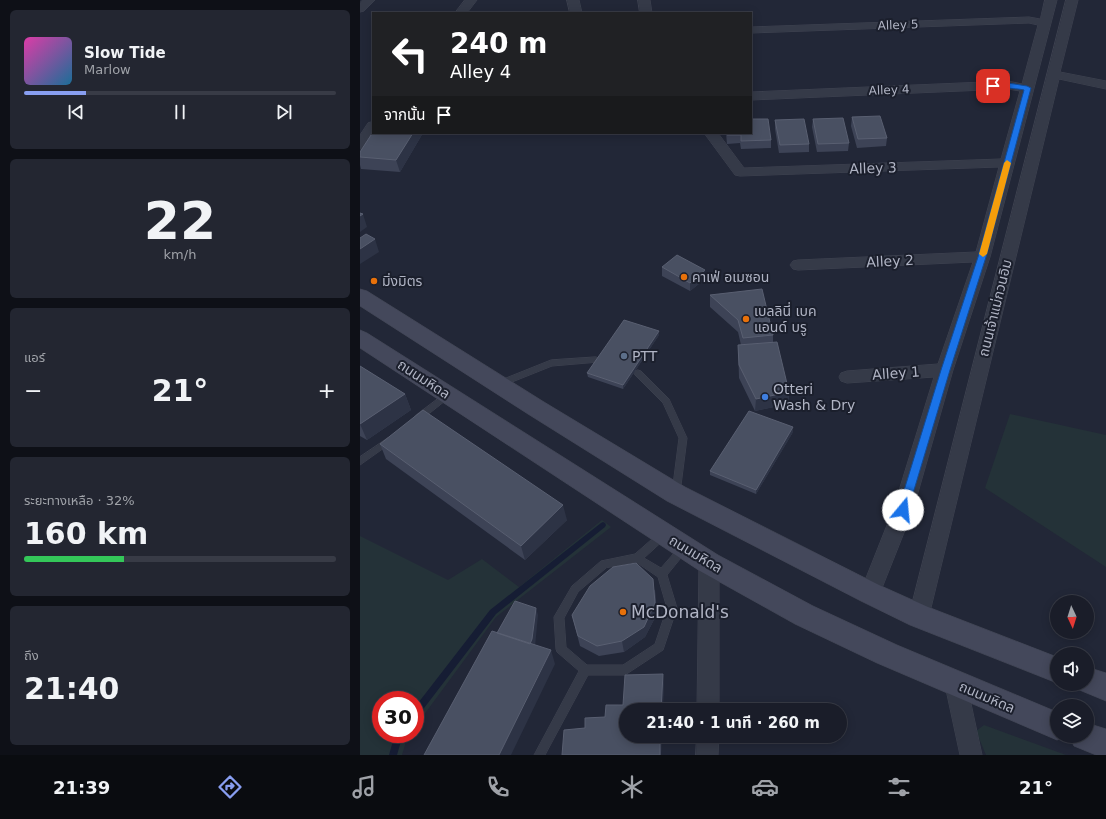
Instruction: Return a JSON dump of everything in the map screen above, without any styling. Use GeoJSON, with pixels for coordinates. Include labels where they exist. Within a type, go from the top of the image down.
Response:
{"type":"FeatureCollection","features":[{"type":"Feature","properties":{"kind":"main road"},"geometry":{"type":"LineString","coordinates":[[360,296],[498,384],[676,494],[870,593],[919,616],[1050,667]]}},
{"type":"Feature","properties":{"kind":"main road","name":"ถนนมหิดล"},"geometry":{"type":"LineString","coordinates":[[360,338],[709,563],[804,614],[887,654],[956,685],[1050,723]]}},
{"type":"Feature","properties":{"kind":"main road"},"geometry":{"type":"LineString","coordinates":[[1094,683],[1106,687]]}},
{"type":"Feature","properties":{"kind":"main road"},"geometry":{"type":"LineString","coordinates":[[1094,740],[1106,744]]}},
{"type":"Feature","properties":{"kind":"street"},"geometry":{"type":"LineString","coordinates":[[360,9],[369,0]]}},
{"type":"Feature","properties":{"kind":"street"},"geometry":{"type":"LineString","coordinates":[[462,12],[471,0]]}},
{"type":"Feature","properties":{"kind":"street"},"geometry":{"type":"LineString","coordinates":[[573,0],[576,12]]}},
{"type":"Feature","properties":{"kind":"street"},"geometry":{"type":"LineString","coordinates":[[644,0],[646,12]]}},
{"type":"Feature","properties":{"kind":"street"},"geometry":{"type":"LineString","coordinates":[[870,593],[903,510],[945,370],[982,257],[1051,0]]}},
{"type":"Feature","properties":{"kind":"street","name":"ถนนเจ้าแม่กวนอิม"},"geometry":{"type":"LineString","coordinates":[[919,616],[1072,0]]}},
{"type":"Feature","properties":{"kind":"street","name":"Alley 5"},"geometry":{"type":"LineString","coordinates":[[752,30],[1029,20],[1045,23]]}},
{"type":"Feature","properties":{"kind":"street"},"geometry":{"type":"LineString","coordinates":[[1053,74],[1106,85]]}},
{"type":"Feature","properties":{"kind":"street","name":"Alley 4"},"geometry":{"type":"LineString","coordinates":[[752,96],[1008,85],[1027,88]]}},
{"type":"Feature","properties":{"kind":"street"},"geometry":{"type":"LineString","coordinates":[[360,145],[372,127]]}},
{"type":"Feature","properties":{"kind":"street","name":"Alley 3"},"geometry":{"type":"LineString","coordinates":[[712,134],[740,172],[1007,163]]}},
{"type":"Feature","properties":{"kind":"street","name":"Alley 2"},"geometry":{"type":"LineString","coordinates":[[798,265],[982,257]]}},
{"type":"Feature","properties":{"kind":"street","name":"Alley 1"},"geometry":{"type":"LineString","coordinates":[[848,377],[945,370]]}},
{"type":"Feature","properties":{"kind":"street"},"geometry":{"type":"LineString","coordinates":[[708,703],[709,563]]}},
{"type":"Feature","properties":{"kind":"street"},"geometry":{"type":"LineString","coordinates":[[956,685],[971,755]]}},
{"type":"Feature","properties":{"kind":"street"},"geometry":{"type":"LineString","coordinates":[[707,755],[708,743]]}},
{"type":"Feature","properties":{"kind":"lane"},"geometry":{"type":"LineString","coordinates":[[498,384],[551,363],[596,360]]}},
{"type":"Feature","properties":{"kind":"lane"},"geometry":{"type":"LineString","coordinates":[[638,373],[666,401],[683,438],[676,494]]}},
{"type":"Feature","properties":{"kind":"lane"},"geometry":{"type":"LineString","coordinates":[[410,424],[447,395]]}},
{"type":"Feature","properties":{"kind":"lane"},"geometry":{"type":"LineString","coordinates":[[360,462],[397,433]]}},
{"type":"Feature","properties":{"kind":"lane"},"geometry":{"type":"LineString","coordinates":[[637,558],[662,574],[672,608],[659,647],[625,670],[585,670],[561,649],[558,617],[575,589],[604,564],[637,558],[663,534]]}},
{"type":"Feature","properties":{"kind":"lane"},"geometry":{"type":"LineString","coordinates":[[662,574],[684,548]]}},
{"type":"Feature","properties":{"kind":"lane"},"geometry":{"type":"LineString","coordinates":[[539,755],[585,670]]}},
{"type":"Feature","properties":{"kind":"shaded area"},"geometry":{"type":"Polygon","coordinates":[[[1010,414],[1106,435],[1106,567],[985,488],[1010,414]]]}},
{"type":"Feature","properties":{"kind":"shaded area"},"geometry":{"type":"Polygon","coordinates":[[[602,520],[611,527],[496,617],[424,715],[424,691],[372,691],[372,743],[406,743],[402,755],[360,755],[360,536],[448,580],[482,559],[519,587],[602,520]]]}},
{"type":"Feature","properties":{"kind":"shaded area"},"geometry":{"type":"Polygon","coordinates":[[[984,725],[1066,755],[986,755],[976,731],[984,725]]]}},
{"type":"Feature","properties":{"kind":"building"},"geometry":{"type":"Polygon","coordinates":[[[880,116],[887,138],[858,139],[852,117],[880,116]]]}},
{"type":"Feature","properties":{"kind":"building"},"geometry":{"type":"Polygon","coordinates":[[[843,118],[849,143],[818,144],[813,119],[843,118]]]}},
{"type":"Feature","properties":{"kind":"building"},"geometry":{"type":"Polygon","coordinates":[[[752,119],[768,119],[771,140],[741,141],[741,135],[727,135],[752,134],[752,119]]]}},
{"type":"Feature","properties":{"kind":"building"},"geometry":{"type":"Polygon","coordinates":[[[804,119],[809,144],[780,145],[775,120],[804,119]]]}},
{"type":"Feature","properties":{"kind":"building"},"geometry":{"type":"Polygon","coordinates":[[[372,134],[412,134],[396,160],[360,157],[360,152],[372,134]]]}},
{"type":"Feature","properties":{"kind":"building"},"geometry":{"type":"Polygon","coordinates":[[[366,234],[375,239],[360,249],[360,238],[366,234]]]}},
{"type":"Feature","properties":{"kind":"building"},"geometry":{"type":"Polygon","coordinates":[[[677,255],[705,270],[690,283],[662,267],[677,255]]]}},
{"type":"Feature","properties":{"kind":"building"},"geometry":{"type":"Polygon","coordinates":[[[762,289],[773,335],[743,338],[738,320],[710,295],[762,289]]]}},
{"type":"Feature","properties":{"kind":"building","name":"PTT"},"geometry":{"type":"Polygon","coordinates":[[[624,320],[659,331],[623,385],[587,373],[624,320]]]}},
{"type":"Feature","properties":{"kind":"building"},"geometry":{"type":"Polygon","coordinates":[[[777,342],[789,392],[756,399],[739,365],[738,345],[777,342]]]}},
{"type":"Feature","properties":{"kind":"building"},"geometry":{"type":"Polygon","coordinates":[[[360,366],[405,394],[360,424],[360,366]]]}},
{"type":"Feature","properties":{"kind":"building"},"geometry":{"type":"Polygon","coordinates":[[[423,410],[563,505],[521,546],[380,444],[423,410]]]}},
{"type":"Feature","properties":{"kind":"building"},"geometry":{"type":"Polygon","coordinates":[[[749,411],[793,427],[756,490],[710,471],[749,411]]]}},
{"type":"Feature","properties":{"kind":"building"},"geometry":{"type":"Polygon","coordinates":[[[636,563],[653,579],[655,603],[644,627],[622,641],[597,646],[578,636],[572,615],[590,586],[613,567],[636,563]]]}},
{"type":"Feature","properties":{"kind":"building"},"geometry":{"type":"Polygon","coordinates":[[[515,601],[536,608],[530,644],[497,633],[515,601]]]}},
{"type":"Feature","properties":{"kind":"building"},"geometry":{"type":"Polygon","coordinates":[[[492,631],[551,650],[499,755],[424,755],[492,631]]]}},
{"type":"Feature","properties":{"kind":"building"},"geometry":{"type":"Polygon","coordinates":[[[663,674],[661,703],[623,703],[625,675],[663,674]]]}},
{"type":"Feature","properties":{"kind":"building"},"geometry":{"type":"Polygon","coordinates":[[[606,705],[619,705],[619,743],[660,743],[660,755],[562,755],[564,730],[585,728],[585,718],[605,717],[606,705]]]}},
{"type":"Feature","properties":{"kind":"waterway"},"geometry":{"type":"LineString","coordinates":[[424,701],[493,612],[603,525]]}},
{"type":"Feature","properties":{"kind":"waterway"},"geometry":{"type":"LineString","coordinates":[[393,755],[396,743]]}},
{"type":"Feature","properties":{"kind":"slow traffic"},"geometry":{"type":"LineString","coordinates":[[983,254],[1007,163]]}},
{"type":"Feature","properties":{"kind":"place","name":"คาเฟ่ อเมซอน"},"geometry":{"type":"Point","coordinates":[684,277]}},
{"type":"Feature","properties":{"kind":"place","name":"มิ่งมิตร"},"geometry":{"type":"Point","coordinates":[374,281]}},
{"type":"Feature","properties":{"kind":"place","name":"เบลลินี่ เบค แอนด์ บรู"},"geometry":{"type":"Point","coordinates":[746,319]}},
{"type":"Feature","properties":{"kind":"place","name":"PTT"},"geometry":{"type":"Point","coordinates":[624,356]}},
{"type":"Feature","properties":{"kind":"place","name":"Otteri Wash & Dry"},"geometry":{"type":"Point","coordinates":[765,397]}},
{"type":"Feature","properties":{"kind":"place","name":"McDonald's"},"geometry":{"type":"Point","coordinates":[623,612]}},
{"type":"Feature","properties":{"kind":"route"},"geometry":{"type":"LineString","coordinates":[[903,510],[945,370],[982,257],[1027,88],[1008,85],[993,86]]}}]}
